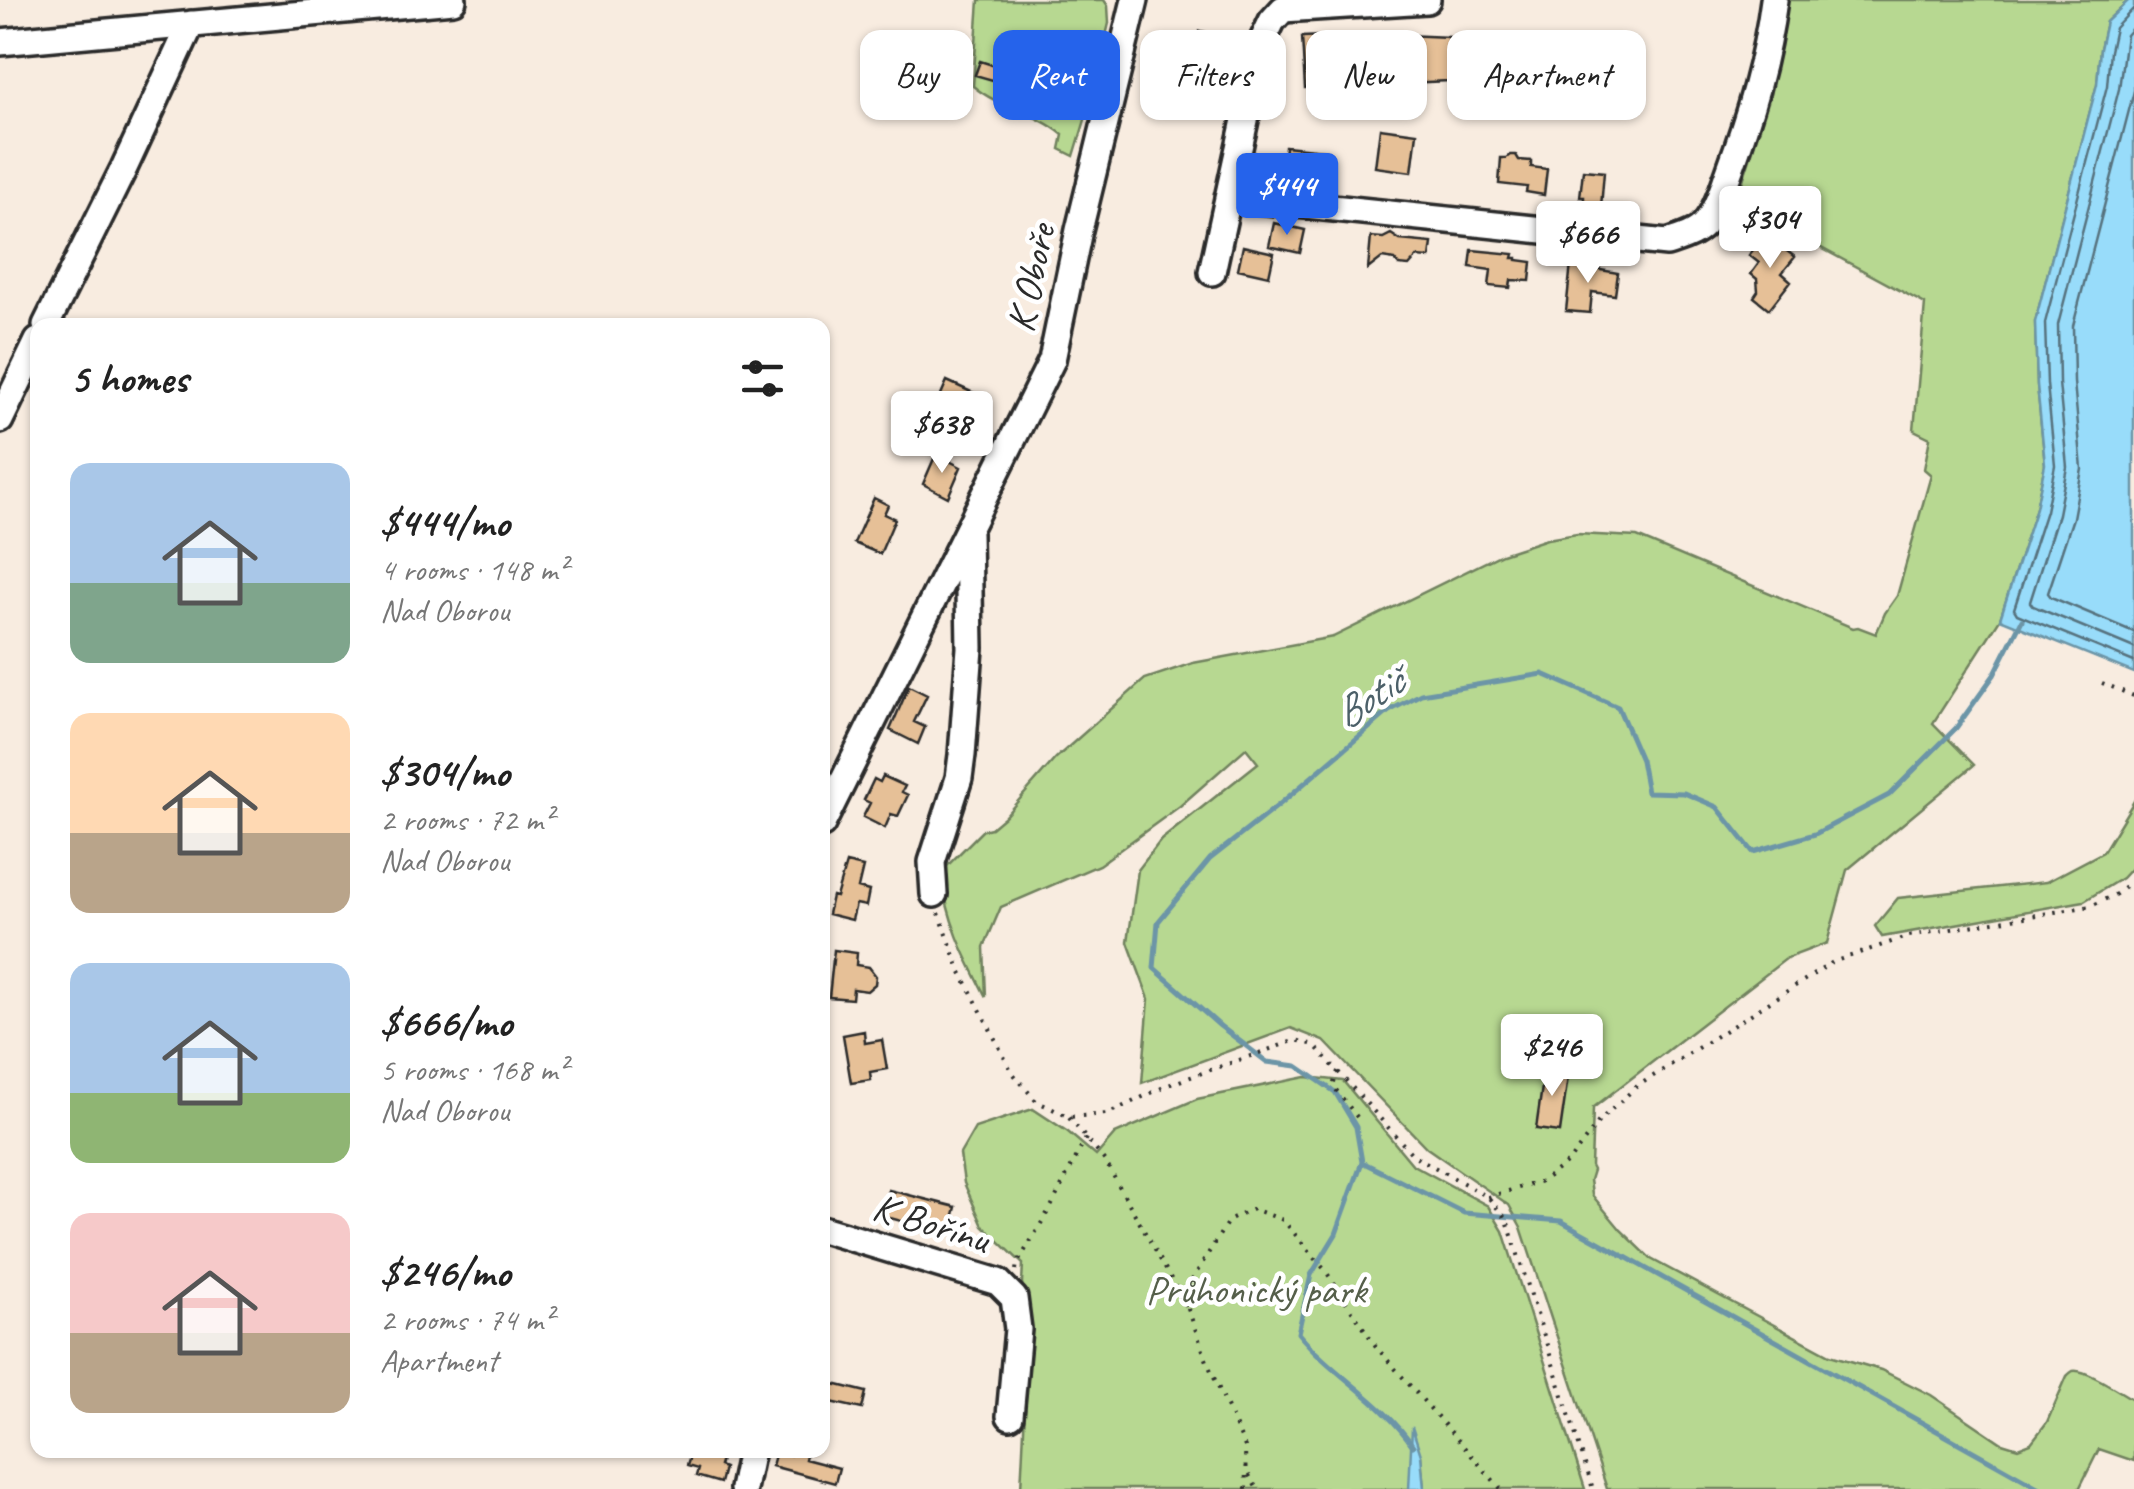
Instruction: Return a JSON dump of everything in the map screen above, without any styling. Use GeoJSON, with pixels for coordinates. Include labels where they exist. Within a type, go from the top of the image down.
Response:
{"type":"FeatureCollection","features":[{"type":"Feature","properties":{"kind":"street"},"geometry":{"type":"LineString","coordinates":[[0,42],[453,0]]}},
{"type":"Feature","properties":{"kind":"street","name":"K Oboře"},"geometry":{"type":"LineString","coordinates":[[830,808],[1052,360],[1135,0]]}},
{"type":"Feature","properties":{"kind":"street"},"geometry":{"type":"LineString","coordinates":[[1212,272],[1262,42],[1272,20],[1283,9],[1427,0]]}},
{"type":"Feature","properties":{"kind":"street"},"geometry":{"type":"LineString","coordinates":[[1228,197],[1667,243],[1689,236],[1706,224],[1744,132],[1768,48],[1774,0]]}},
{"type":"Feature","properties":{"kind":"street"},"geometry":{"type":"LineString","coordinates":[[49,318],[191,24]]}},
{"type":"Feature","properties":{"kind":"street"},"geometry":{"type":"LineString","coordinates":[[0,420],[30,358]]}},
{"type":"Feature","properties":{"kind":"street"},"geometry":{"type":"LineString","coordinates":[[934,894],[932,862],[959,778],[962,755],[970,648],[968,528]]}},
{"type":"Feature","properties":{"kind":"street","name":"K Bořínu"},"geometry":{"type":"LineString","coordinates":[[830,1232],[998,1282],[1014,1298],[1018,1329],[1010,1416]]}},
{"type":"Feature","properties":{"kind":"street"},"geometry":{"type":"LineString","coordinates":[[743,1489],[750,1458]]}},
{"type":"Feature","properties":{"kind":"path"},"geometry":{"type":"LineString","coordinates":[[2102,683],[2134,696]]}},
{"type":"Feature","properties":{"kind":"path"},"geometry":{"type":"LineString","coordinates":[[1488,1197],[1542,1181],[1570,1161],[1599,1121],[1636,1087],[1833,962],[1908,936],[2090,906],[2134,880]]}},
{"type":"Feature","properties":{"kind":"path"},"geometry":{"type":"LineString","coordinates":[[934,894],[961,972],[1012,1072],[1036,1101],[1069,1117],[1105,1161],[1188,1309],[1244,1447],[1246,1489]]}},
{"type":"Feature","properties":{"kind":"path"},"geometry":{"type":"LineString","coordinates":[[1069,1117],[1107,1114],[1168,1085],[1296,1040],[1314,1045],[1414,1154],[1488,1197],[1507,1220],[1594,1489]]}},
{"type":"Feature","properties":{"kind":"path"},"geometry":{"type":"LineString","coordinates":[[1338,1071],[1333,1086],[1360,1122]]}},
{"type":"Feature","properties":{"kind":"path"},"geometry":{"type":"LineString","coordinates":[[1014,1298],[1017,1264],[1086,1138]]}},
{"type":"Feature","properties":{"kind":"path"},"geometry":{"type":"LineString","coordinates":[[1188,1309],[1192,1280],[1228,1222],[1253,1209],[1283,1220],[1325,1270],[1377,1348],[1501,1489]]}},
{"type":"Feature","properties":{"kind":"path"},"geometry":{"type":"LineString","coordinates":[[1247,1470],[1257,1489]]}},
{"type":"Feature","properties":{"kind":"green space"},"geometry":{"type":"Polygon","coordinates":[[[979,0],[1104,0],[1108,6],[1107,30],[993,30],[993,99],[973,86],[979,0]]]}},
{"type":"Feature","properties":{"kind":"green space"},"geometry":{"type":"Polygon","coordinates":[[[1787,0],[2129,0],[2106,22],[2097,84],[2035,322],[2045,464],[2036,508],[2000,619],[1933,723],[1974,765],[1847,870],[1827,943],[1787,958],[1593,1108],[1592,1195],[1651,1259],[1830,1355],[1881,1370],[1931,1395],[2002,1443],[2018,1448],[2031,1443],[2047,1422],[2067,1376],[2073,1371],[2095,1377],[2134,1400],[2134,1461],[2099,1449],[2079,1489],[1607,1489],[1521,1227],[1509,1205],[1427,1148],[1324,1041],[1291,1028],[1142,1083],[1149,999],[1128,942],[1138,870],[1161,840],[1258,763],[1246,748],[1180,806],[1099,865],[1001,907],[984,947],[986,997],[947,906],[941,872],[983,830],[1004,817],[1056,758],[1145,679],[1193,663],[1333,637],[1502,554],[1547,539],[1577,534],[1637,537],[1853,628],[1876,634],[1897,596],[1931,475],[1924,469],[1930,438],[1914,430],[1925,304],[1736,202],[1770,96],[1787,0]]]}},
{"type":"Feature","properties":{"kind":"green space"},"geometry":{"type":"Polygon","coordinates":[[[1039,120],[1085,120],[1074,156],[1060,149],[1063,135],[1039,120]]]}},
{"type":"Feature","properties":{"kind":"green space"},"geometry":{"type":"Polygon","coordinates":[[[2134,801],[2134,865],[2122,878],[2084,901],[1882,937],[1875,926],[1898,898],[2046,882],[2103,852],[2134,801]]]}},
{"type":"Feature","properties":{"kind":"green space","name":"Průhonický park"},"geometry":{"type":"Polygon","coordinates":[[[1306,1077],[1343,1081],[1413,1165],[1488,1206],[1503,1231],[1585,1489],[1424,1489],[1421,1455],[1411,1489],[1021,1489],[1029,1331],[1023,1264],[983,1226],[964,1183],[960,1154],[975,1128],[1033,1109],[1096,1156],[1115,1134],[1197,1099],[1306,1077]]]}},
{"type":"Feature","properties":{"kind":"water"},"geometry":{"type":"Polygon","coordinates":[[[2129,0],[2134,0],[2134,673],[2000,619],[2036,508],[2045,464],[2035,322],[2097,84],[2106,22],[2129,0]]]}},
{"type":"Feature","properties":{"kind":"water"},"geometry":{"type":"Polygon","coordinates":[[[1412,1427],[1421,1455],[1424,1489],[1409,1489],[1412,1427]]]}},
{"type":"Feature","properties":{"kind":"building"},"geometry":{"type":"Polygon","coordinates":[[[1427,36],[1447,37],[1447,81],[1427,82],[1427,36]]]}},
{"type":"Feature","properties":{"kind":"building"},"geometry":{"type":"Polygon","coordinates":[[[1302,37],[1306,37],[1306,88],[1305,88],[1302,37]]]}},
{"type":"Feature","properties":{"kind":"building"},"geometry":{"type":"Polygon","coordinates":[[[980,61],[993,65],[993,80],[975,75],[980,61]]]}},
{"type":"Feature","properties":{"kind":"building"},"geometry":{"type":"Polygon","coordinates":[[[1380,128],[1417,133],[1412,172],[1375,167],[1380,128]]]}},
{"type":"Feature","properties":{"kind":"building"},"geometry":{"type":"Polygon","coordinates":[[[1285,146],[1325,150],[1322,185],[1282,181],[1285,146]]]}},
{"type":"Feature","properties":{"kind":"building"},"geometry":{"type":"Polygon","coordinates":[[[1510,155],[1531,161],[1531,167],[1547,169],[1544,195],[1526,192],[1527,187],[1499,184],[1501,158],[1510,155]]]}},
{"type":"Feature","properties":{"kind":"building"},"geometry":{"type":"Polygon","coordinates":[[[1583,170],[1604,172],[1601,207],[1584,205],[1584,197],[1580,197],[1583,170]]]}},
{"type":"Feature","properties":{"kind":"building"},"geometry":{"type":"Polygon","coordinates":[[[1274,223],[1305,230],[1300,253],[1269,246],[1274,223]]]}},
{"type":"Feature","properties":{"kind":"building"},"geometry":{"type":"Polygon","coordinates":[[[1391,234],[1400,240],[1432,243],[1430,258],[1417,257],[1409,266],[1382,258],[1368,269],[1371,237],[1391,234]]]}},
{"type":"Feature","properties":{"kind":"building"},"geometry":{"type":"Polygon","coordinates":[[[1765,235],[1795,257],[1782,273],[1791,281],[1769,309],[1754,297],[1757,279],[1751,274],[1759,263],[1749,255],[1765,235]]]}},
{"type":"Feature","properties":{"kind":"building"},"geometry":{"type":"Polygon","coordinates":[[[1243,246],[1274,253],[1269,276],[1238,269],[1243,246]]]}},
{"type":"Feature","properties":{"kind":"building"},"geometry":{"type":"Polygon","coordinates":[[[1472,250],[1514,254],[1517,260],[1532,262],[1530,281],[1511,280],[1510,288],[1489,286],[1491,270],[1470,267],[1472,250]]]}},
{"type":"Feature","properties":{"kind":"building"},"geometry":{"type":"Polygon","coordinates":[[[1571,263],[1596,265],[1595,269],[1618,273],[1615,295],[1592,292],[1590,313],[1566,311],[1571,263]]]}},
{"type":"Feature","properties":{"kind":"building"},"geometry":{"type":"Polygon","coordinates":[[[947,381],[989,400],[978,425],[946,414],[936,406],[947,381]]]}},
{"type":"Feature","properties":{"kind":"building"},"geometry":{"type":"Polygon","coordinates":[[[936,454],[961,467],[948,497],[923,484],[936,454]]]}},
{"type":"Feature","properties":{"kind":"building"},"geometry":{"type":"Polygon","coordinates":[[[874,498],[888,505],[884,514],[895,519],[880,554],[854,543],[874,498]]]}},
{"type":"Feature","properties":{"kind":"building"},"geometry":{"type":"Polygon","coordinates":[[[909,686],[927,695],[914,722],[925,727],[918,744],[890,730],[909,686]]]}},
{"type":"Feature","properties":{"kind":"building"},"geometry":{"type":"Polygon","coordinates":[[[883,776],[905,786],[902,792],[908,795],[898,816],[891,814],[885,828],[863,817],[870,803],[864,800],[874,779],[880,782],[883,776]]]}},
{"type":"Feature","properties":{"kind":"building"},"geometry":{"type":"Polygon","coordinates":[[[846,863],[863,867],[858,888],[869,891],[866,906],[856,904],[852,920],[830,914],[832,896],[836,897],[846,863]]]}},
{"type":"Feature","properties":{"kind":"building"},"geometry":{"type":"Polygon","coordinates":[[[834,950],[857,953],[856,965],[869,967],[876,976],[875,984],[867,991],[853,989],[852,999],[830,997],[834,950]]]}},
{"type":"Feature","properties":{"kind":"building"},"geometry":{"type":"Polygon","coordinates":[[[864,1031],[865,1043],[882,1040],[887,1069],[870,1072],[871,1080],[851,1083],[843,1035],[864,1031]]]}},
{"type":"Feature","properties":{"kind":"building"},"geometry":{"type":"Polygon","coordinates":[[[1545,1066],[1569,1070],[1560,1132],[1536,1129],[1545,1066]]]}},
{"type":"Feature","properties":{"kind":"building"},"geometry":{"type":"Polygon","coordinates":[[[889,1190],[956,1207],[949,1234],[903,1227],[905,1222],[883,1216],[889,1190]]]}},
{"type":"Feature","properties":{"kind":"building"},"geometry":{"type":"Polygon","coordinates":[[[830,1383],[866,1392],[862,1409],[830,1402],[830,1383]]]}},
{"type":"Feature","properties":{"kind":"building"},"geometry":{"type":"Polygon","coordinates":[[[690,1458],[722,1458],[719,1466],[724,1468],[720,1483],[696,1476],[698,1469],[687,1466],[690,1458]]]}},
{"type":"Feature","properties":{"kind":"building"},"geometry":{"type":"Polygon","coordinates":[[[774,1458],[805,1458],[839,1468],[835,1483],[772,1466],[774,1458]]]}},
{"type":"Feature","properties":{"kind":"waterway","name":"Botič"},"geometry":{"type":"LineString","coordinates":[[1413,1446],[1387,1415],[1298,1333],[1311,1275],[1336,1234],[1362,1162],[1356,1127],[1335,1092],[1297,1066],[1267,1062],[1154,968],[1158,922],[1210,859],[1389,711],[1421,694],[1543,674],[1618,707],[1641,760],[1647,792],[1684,793],[1717,807],[1753,852],[1815,834],[1889,795],[1956,728],[1994,675],[2022,620]]}},
{"type":"Feature","properties":{"kind":"waterway"},"geometry":{"type":"LineString","coordinates":[[1362,1162],[1464,1213],[1561,1221],[2041,1489]]}}]}
